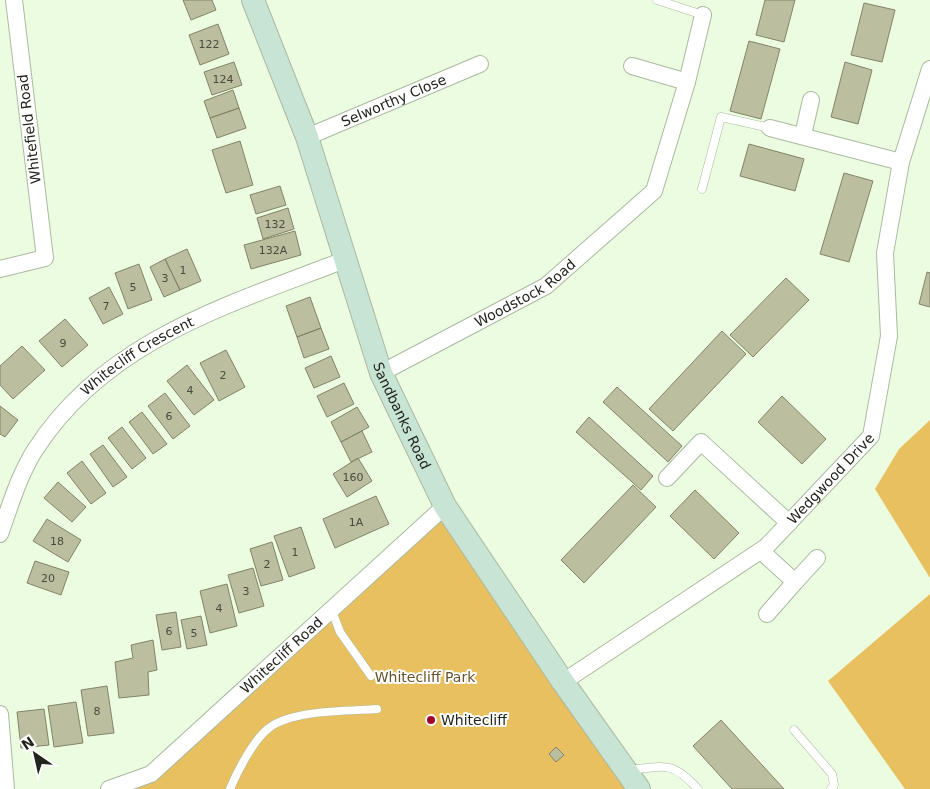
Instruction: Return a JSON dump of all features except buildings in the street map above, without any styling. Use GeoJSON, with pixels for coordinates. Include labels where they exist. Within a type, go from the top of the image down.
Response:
{"type":"FeatureCollection","features":[{"type":"Feature","properties":{"kind":"main road","name":"Sandbanks Road"},"geometry":{"type":"LineString","coordinates":[[253,0],[307,136],[347,258],[381,373],[445,506],[563,682],[639,789]]}},
{"type":"Feature","properties":{"kind":"street","name":"Whitefield Road"},"geometry":{"type":"LineString","coordinates":[[0,268],[45,258],[14,0]]}},
{"type":"Feature","properties":{"kind":"street"},"geometry":{"type":"LineString","coordinates":[[632,66],[687,82],[703,15]]}},
{"type":"Feature","properties":{"kind":"street","name":"Selworthy Close"},"geometry":{"type":"LineString","coordinates":[[307,136],[480,64]]}},
{"type":"Feature","properties":{"kind":"street","name":"Wedgwood Drive"},"geometry":{"type":"LineString","coordinates":[[563,682],[761,551],[871,436],[889,336],[884,253],[901,162],[930,69]]}},
{"type":"Feature","properties":{"kind":"street","name":"Woodstock Road"},"geometry":{"type":"LineString","coordinates":[[381,373],[546,286],[654,190],[687,82]]}},
{"type":"Feature","properties":{"kind":"street"},"geometry":{"type":"LineString","coordinates":[[804,135],[811,100]]}},
{"type":"Feature","properties":{"kind":"street"},"geometry":{"type":"LineString","coordinates":[[770,128],[804,135],[901,162]]}},
{"type":"Feature","properties":{"kind":"street","name":"Whitecliff Crescent"},"geometry":{"type":"LineString","coordinates":[[0,534],[17,487],[34,451],[60,416],[120,361],[186,322],[347,258]]}},
{"type":"Feature","properties":{"kind":"street"},"geometry":{"type":"LineString","coordinates":[[667,478],[701,442],[789,523]]}},
{"type":"Feature","properties":{"kind":"street","name":"Whitecliff Road"},"geometry":{"type":"LineString","coordinates":[[109,789],[151,774],[445,506]]}},
{"type":"Feature","properties":{"kind":"street"},"geometry":{"type":"LineString","coordinates":[[761,551],[795,582]]}},
{"type":"Feature","properties":{"kind":"street"},"geometry":{"type":"LineString","coordinates":[[767,614],[817,558]]}},
{"type":"Feature","properties":{"kind":"street"},"geometry":{"type":"LineString","coordinates":[[0,714],[6,789]]}},
{"type":"Feature","properties":{"kind":"lane"},"geometry":{"type":"LineString","coordinates":[[656,0],[703,15]]}},
{"type":"Feature","properties":{"kind":"lane"},"geometry":{"type":"LineString","coordinates":[[702,189],[721,117],[770,128]]}},
{"type":"Feature","properties":{"kind":"lane"},"geometry":{"type":"LineString","coordinates":[[332,611],[340,632],[371,676]]}},
{"type":"Feature","properties":{"kind":"lane"},"geometry":{"type":"LineString","coordinates":[[230,789],[240,766],[269,728],[298,716],[377,710]]}},
{"type":"Feature","properties":{"kind":"lane"},"geometry":{"type":"LineString","coordinates":[[794,730],[832,774],[834,785],[831,789]]}},
{"type":"Feature","properties":{"kind":"lane"},"geometry":{"type":"LineString","coordinates":[[626,771],[666,766],[675,768],[698,789]]}},
{"type":"Feature","properties":{"kind":"green space"},"geometry":{"type":"Polygon","coordinates":[[[930,420],[930,578],[875,489],[899,449],[930,420]]]}},
{"type":"Feature","properties":{"kind":"green space","name":"Whitecliff Park"},"geometry":{"type":"Polygon","coordinates":[[[445,506],[639,789],[109,789],[151,774],[445,506]]]}},
{"type":"Feature","properties":{"kind":"green space"},"geometry":{"type":"Polygon","coordinates":[[[930,594],[930,789],[905,789],[828,681],[930,594]]]}},
{"type":"Feature","properties":{"kind":"place","name":"Whitecliff"},"geometry":{"type":"Point","coordinates":[431,720]}}]}
